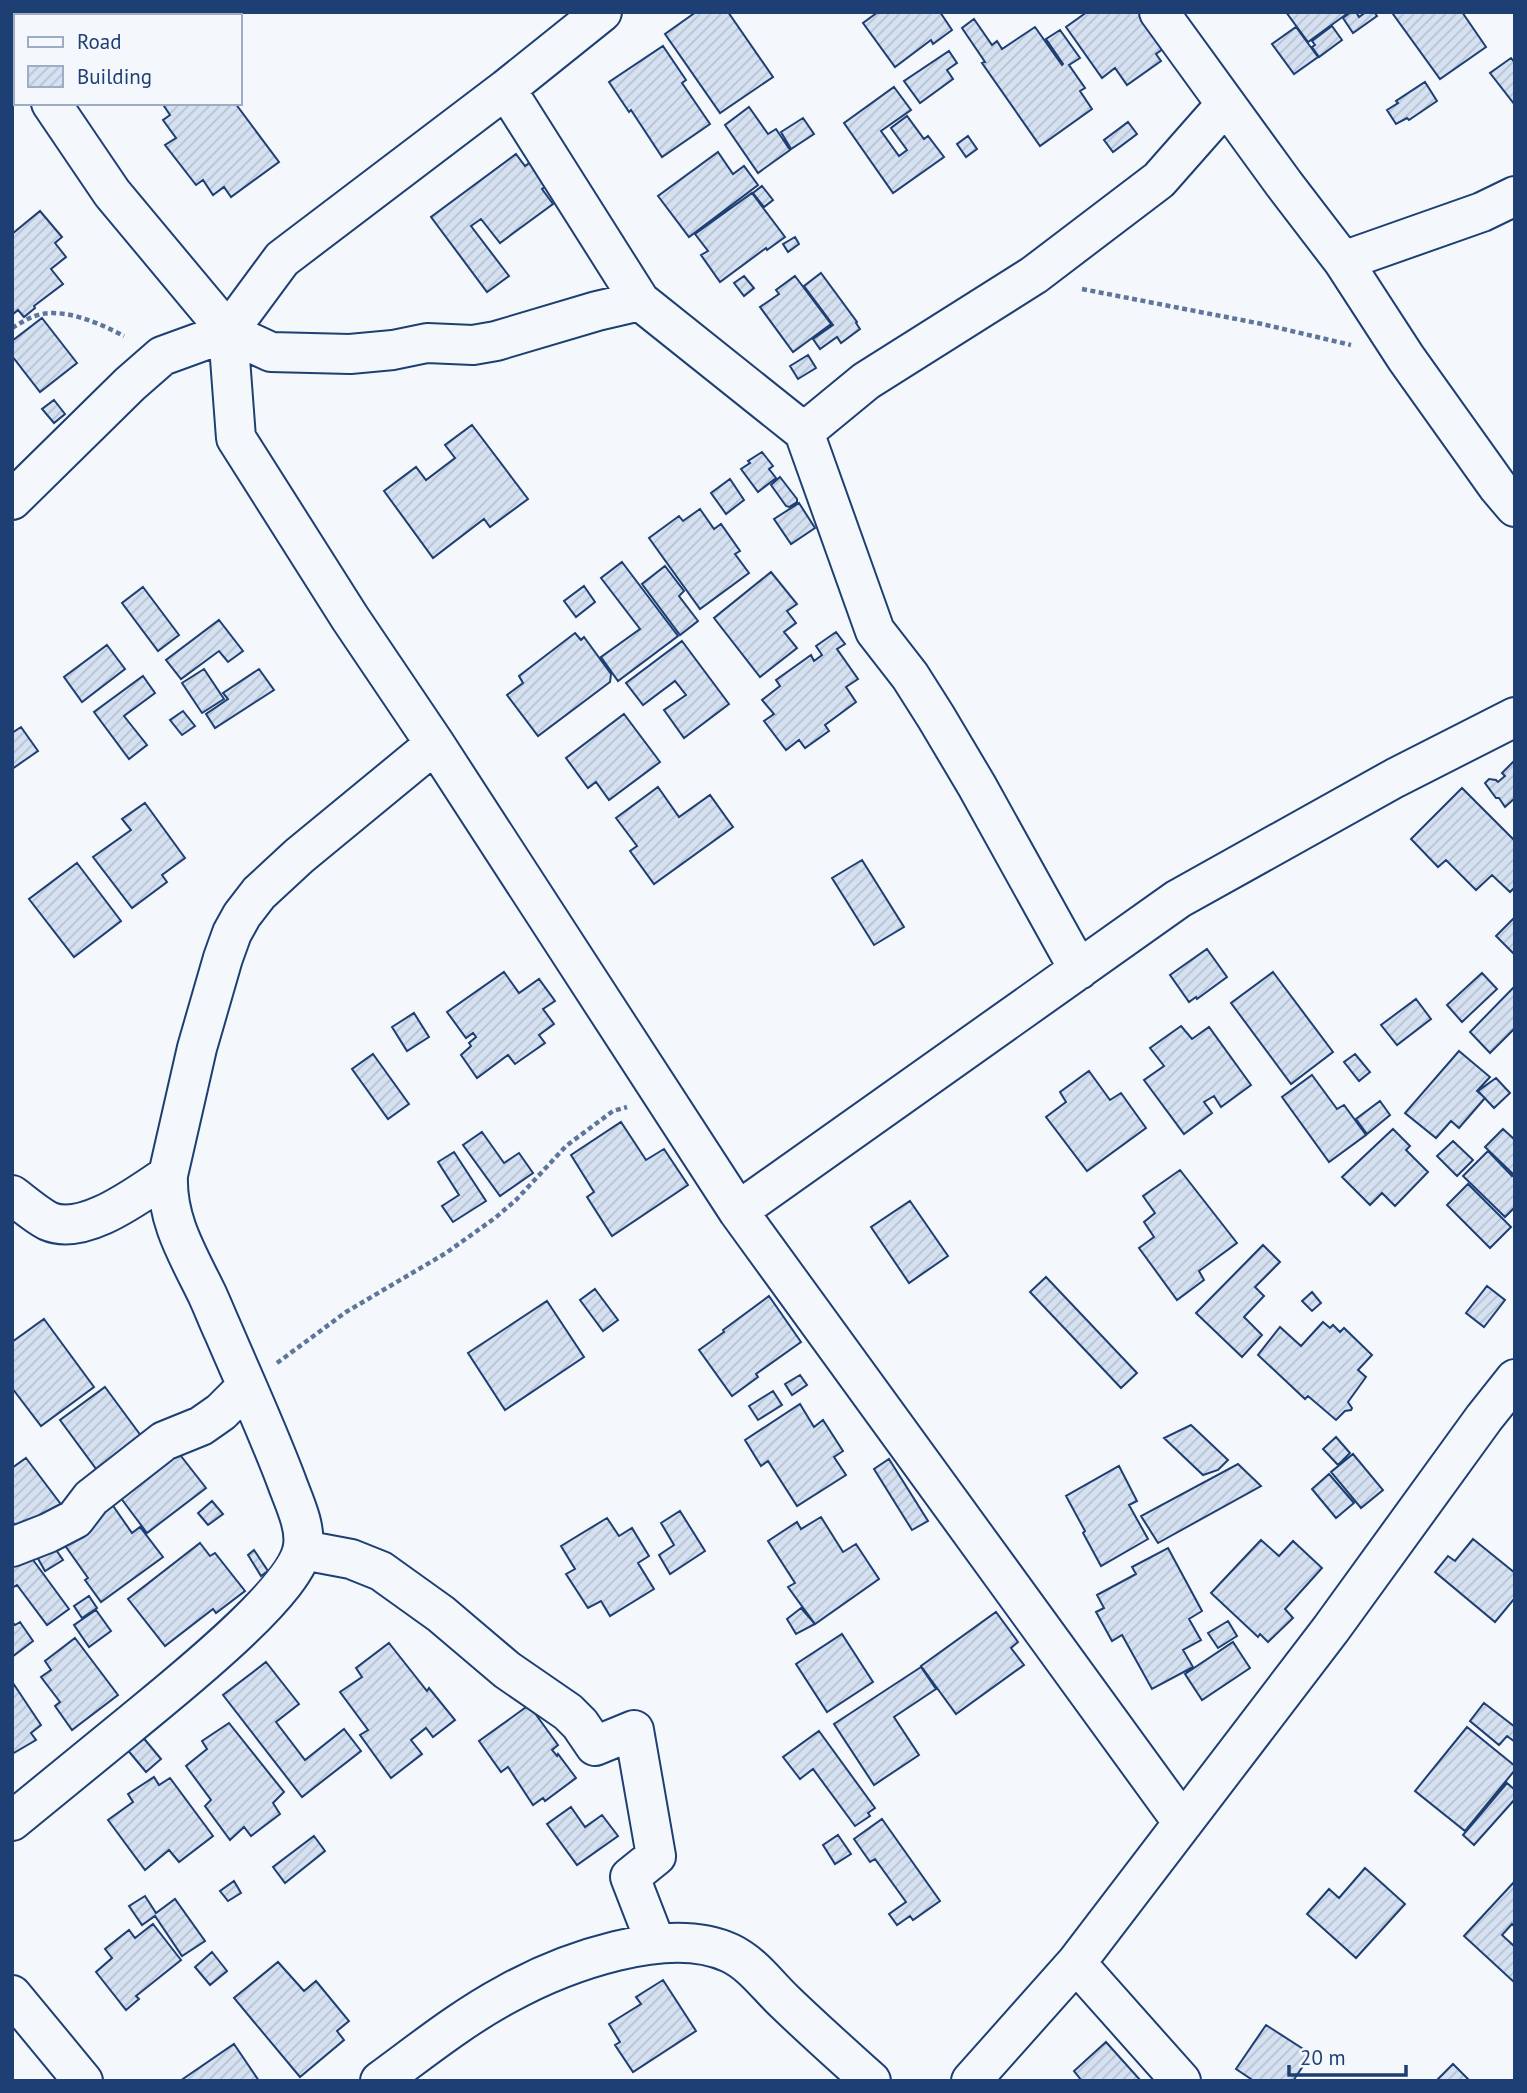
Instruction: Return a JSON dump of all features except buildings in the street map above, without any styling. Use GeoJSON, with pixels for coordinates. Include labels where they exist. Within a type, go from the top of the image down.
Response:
{"type":"FeatureCollection","features":[{"type":"Feature","properties":{"kind":"street"},"geometry":{"type":"LineString","coordinates":[[12,500],[162,356],[228,332],[282,258],[506,89],[602,12]]}},
{"type":"Feature","properties":{"kind":"street"},"geometry":{"type":"LineString","coordinates":[[1159,12],[1343,261],[1406,358],[1498,487],[1515,506]]}},
{"type":"Feature","properties":{"kind":"street"},"geometry":{"type":"LineString","coordinates":[[506,89],[640,301],[804,432],[876,631],[910,676],[936,717],[1079,970]]}},
{"type":"Feature","properties":{"kind":"street"},"geometry":{"type":"LineString","coordinates":[[804,432],[866,381],[1034,275],[1159,180],[1226,104]]}},
{"type":"Feature","properties":{"kind":"street"},"geometry":{"type":"LineString","coordinates":[[52,105],[112,193],[228,332],[271,352],[350,354],[393,350],[427,343],[473,345],[640,301]]}},
{"type":"Feature","properties":{"kind":"street"},"geometry":{"type":"LineString","coordinates":[[1343,261],[1482,212],[1515,196]]}},
{"type":"Feature","properties":{"kind":"street"},"geometry":{"type":"LineString","coordinates":[[228,332],[236,438],[350,618],[435,744],[738,1211],[1183,1823]]}},
{"type":"Feature","properties":{"kind":"street"},"geometry":{"type":"LineString","coordinates":[[738,1211],[1178,899],[1395,778],[1515,717]]}},
{"type":"Feature","properties":{"kind":"street"},"geometry":{"type":"LineString","coordinates":[[12,1821],[240,1629],[281,1587],[303,1550],[298,1511],[274,1449],[177,1230],[167,1193],[168,1175],[197,1048],[223,958],[242,915],[259,893],[299,856],[435,744]]}},
{"type":"Feature","properties":{"kind":"street"},"geometry":{"type":"LineString","coordinates":[[12,1195],[47,1220],[73,1224],[100,1216],[168,1175]]}},
{"type":"Feature","properties":{"kind":"street"},"geometry":{"type":"LineString","coordinates":[[971,2081],[1076,1963],[1331,1629],[1515,1379]]}},
{"type":"Feature","properties":{"kind":"street"},"geometry":{"type":"LineString","coordinates":[[12,1547],[75,1519],[91,1498],[143,1457],[164,1441],[201,1426],[247,1386]]}},
{"type":"Feature","properties":{"kind":"street"},"geometry":{"type":"LineString","coordinates":[[303,1550],[351,1559],[381,1571],[441,1614],[507,1670],[568,1712],[595,1746],[634,1730],[656,1856],[630,1877],[656,1944]]}},
{"type":"Feature","properties":{"kind":"street"},"geometry":{"type":"LineString","coordinates":[[380,2081],[506,1994],[554,1971],[615,1952],[656,1944],[680,1943],[712,1947],[749,1965],[783,2001],[871,2081]]}},
{"type":"Feature","properties":{"kind":"street"},"geometry":{"type":"LineString","coordinates":[[1076,1963],[1181,2081]]}},
{"type":"Feature","properties":{"kind":"street"},"geometry":{"type":"LineString","coordinates":[[12,1996],[83,2081]]}},
{"type":"Feature","properties":{"kind":"path"},"geometry":{"type":"LineString","coordinates":[[1034,275],[1071,287],[1262,324],[1406,358]]}},
{"type":"Feature","properties":{"kind":"path"},"geometry":{"type":"LineString","coordinates":[[12,328],[35,315],[64,313],[103,326],[162,356]]}},
{"type":"Feature","properties":{"kind":"path"},"geometry":{"type":"LineString","coordinates":[[247,1386],[346,1312],[446,1253],[495,1218],[516,1200],[566,1146],[613,1111],[650,1100],[668,1103]]}}]}
